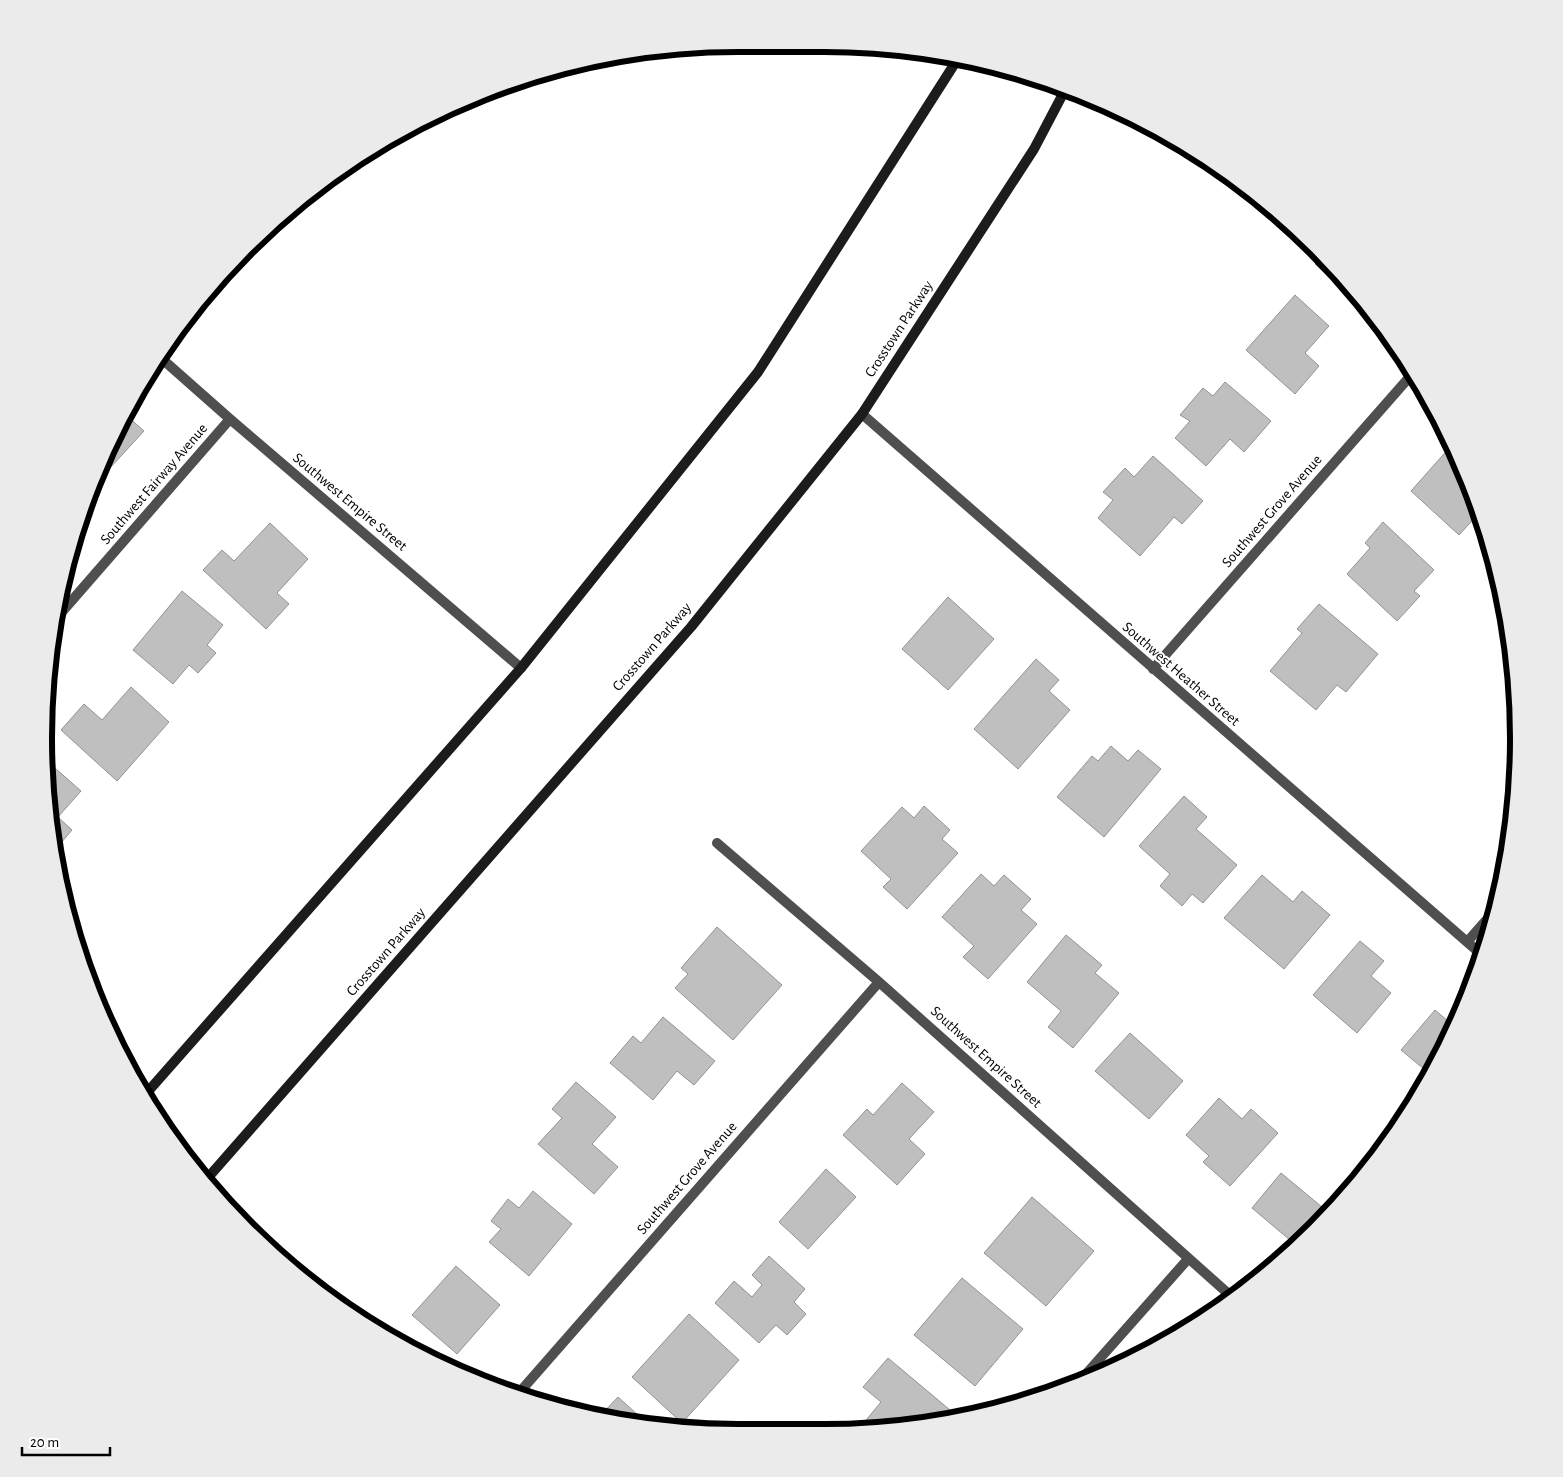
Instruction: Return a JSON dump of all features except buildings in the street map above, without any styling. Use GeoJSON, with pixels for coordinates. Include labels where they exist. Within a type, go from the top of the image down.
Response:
{"type":"FeatureCollection","features":[{"type":"Feature","properties":{"kind":"main road"},"geometry":{"type":"LineString","coordinates":[[149,1090],[521,668],[758,372],[954,65]]}},
{"type":"Feature","properties":{"kind":"main road","name":"Crosstown Parkway"},"geometry":{"type":"LineString","coordinates":[[210,1175],[691,627],[862,414],[1034,149],[1062,96]]}},
{"type":"Feature","properties":{"kind":"street","name":"Southwest Empire Street"},"geometry":{"type":"LineString","coordinates":[[165,362],[521,668]]}},
{"type":"Feature","properties":{"kind":"street","name":"Southwest Grove Avenue"},"geometry":{"type":"LineString","coordinates":[[1153,669],[1408,378]]}},
{"type":"Feature","properties":{"kind":"street","name":"Southwest Heather Street"},"geometry":{"type":"LineString","coordinates":[[862,414],[1477,950]]}},
{"type":"Feature","properties":{"kind":"street","name":"Southwest Fairway Avenue"},"geometry":{"type":"LineString","coordinates":[[65,608],[230,419]]}},
{"type":"Feature","properties":{"kind":"street","name":"Southwest Empire Street"},"geometry":{"type":"LineString","coordinates":[[717,843],[879,982],[1228,1293]]}},
{"type":"Feature","properties":{"kind":"street"},"geometry":{"type":"LineString","coordinates":[[1467,942],[1485,921]]}},
{"type":"Feature","properties":{"kind":"street","name":"Southwest Grove Avenue"},"geometry":{"type":"LineString","coordinates":[[522,1389],[879,982]]}},
{"type":"Feature","properties":{"kind":"street"},"geometry":{"type":"LineString","coordinates":[[1088,1371],[1188,1259]]}}]}
